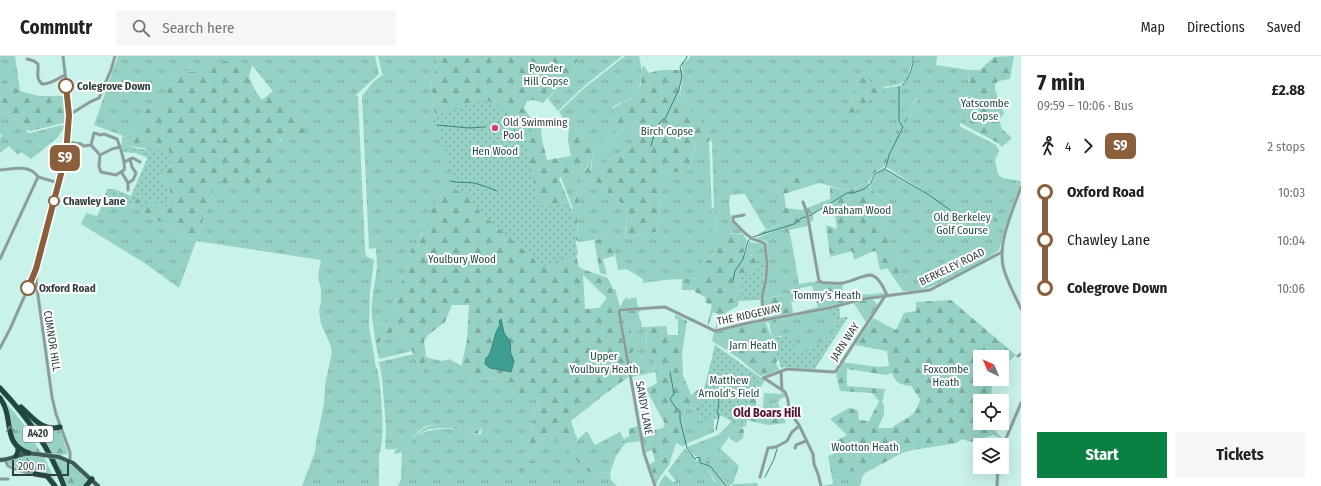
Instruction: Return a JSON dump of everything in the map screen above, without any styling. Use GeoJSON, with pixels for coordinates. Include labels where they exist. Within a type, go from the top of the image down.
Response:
{"type":"FeatureCollection","features":[{"type":"Feature","properties":{"kind":"highway"},"geometry":{"type":"LineString","coordinates":[[0,388],[40,424],[52,428],[60,426]]}},
{"type":"Feature","properties":{"kind":"highway","name":"A420"},"geometry":{"type":"LineString","coordinates":[[0,388],[24,415],[40,437],[53,460],[64,486]]}},
{"type":"Feature","properties":{"kind":"highway","name":"A420"},"geometry":{"type":"LineString","coordinates":[[0,393],[23,419],[36,438],[49,459],[61,486]]}},
{"type":"Feature","properties":{"kind":"highway"},"geometry":{"type":"LineString","coordinates":[[0,398],[5,405],[8,414],[11,437],[18,447],[29,453]]}},
{"type":"Feature","properties":{"kind":"highway"},"geometry":{"type":"LineString","coordinates":[[16,456],[18,447]]}},
{"type":"Feature","properties":{"kind":"highway"},"geometry":{"type":"LineString","coordinates":[[35,474],[47,476],[55,486]]}},
{"type":"Feature","properties":{"kind":"highway"},"geometry":{"type":"LineString","coordinates":[[86,486],[92,479]]}},
{"type":"Feature","properties":{"kind":"main road"},"geometry":{"type":"LineString","coordinates":[[0,460],[29,453],[59,457],[70,461],[92,479],[98,486]]}},
{"type":"Feature","properties":{"kind":"street","name":"CUMNOR HILL"},"geometry":{"type":"LineString","coordinates":[[63,56],[69,115],[68,142],[65,160],[36,269],[36,281],[52,397],[60,426],[70,452],[70,461]]}},
{"type":"Feature","properties":{"kind":"street"},"geometry":{"type":"LineString","coordinates":[[69,115],[90,102],[100,98],[115,56]]}},
{"type":"Feature","properties":{"kind":"street"},"geometry":{"type":"LineString","coordinates":[[28,58],[38,64],[38,81],[42,84],[50,84],[56,78],[65,76]]}},
{"type":"Feature","properties":{"kind":"street"},"geometry":{"type":"LineString","coordinates":[[94,133],[101,135],[104,134],[117,139],[125,168],[122,173],[114,175],[102,172],[99,167],[100,155],[91,145],[94,133]]}},
{"type":"Feature","properties":{"kind":"street"},"geometry":{"type":"LineString","coordinates":[[68,142],[81,144],[84,146],[91,145]]}},
{"type":"Feature","properties":{"kind":"street"},"geometry":{"type":"LineString","coordinates":[[100,155],[112,149],[120,148]]}},
{"type":"Feature","properties":{"kind":"street"},"geometry":{"type":"LineString","coordinates":[[124,162],[132,158],[140,162]]}},
{"type":"Feature","properties":{"kind":"street"},"geometry":{"type":"LineString","coordinates":[[128,183],[133,180],[136,173],[130,160]]}},
{"type":"Feature","properties":{"kind":"street"},"geometry":{"type":"LineString","coordinates":[[0,170],[23,168],[35,173],[38,177],[59,183]]}},
{"type":"Feature","properties":{"kind":"street"},"geometry":{"type":"LineString","coordinates":[[122,173],[128,183],[128,190]]}},
{"type":"Feature","properties":{"kind":"street"},"geometry":{"type":"LineString","coordinates":[[0,259],[38,177]]}},
{"type":"Feature","properties":{"kind":"street"},"geometry":{"type":"LineString","coordinates":[[1021,187],[1006,233],[1002,252],[1005,272],[1021,309]]}},
{"type":"Feature","properties":{"kind":"street"},"geometry":{"type":"LineString","coordinates":[[802,202],[806,213],[819,281],[822,283],[843,283],[864,275],[871,275],[883,286],[886,295]]}},
{"type":"Feature","properties":{"kind":"street"},"geometry":{"type":"LineString","coordinates":[[744,215],[733,217],[733,221],[747,236],[766,244],[766,279],[762,298],[764,320]]}},
{"type":"Feature","properties":{"kind":"street","name":"BERKELEY ROAD"},"geometry":{"type":"LineString","coordinates":[[886,295],[930,290],[1002,252]]}},
{"type":"Feature","properties":{"kind":"street"},"geometry":{"type":"LineString","coordinates":[[0,347],[10,329],[36,269]]}},
{"type":"Feature","properties":{"kind":"street"},"geometry":{"type":"LineString","coordinates":[[31,280],[36,281]]}},
{"type":"Feature","properties":{"kind":"street","name":"THE RIDGEWAY"},"geometry":{"type":"LineString","coordinates":[[620,310],[665,307],[715,331],[886,295]]}},
{"type":"Feature","properties":{"kind":"street","name":"JARN WAY"},"geometry":{"type":"LineString","coordinates":[[781,372],[787,369],[836,371],[886,295]]}},
{"type":"Feature","properties":{"kind":"street","name":"SANDY LANE"},"geometry":{"type":"LineString","coordinates":[[620,310],[619,312],[644,452],[655,485]]}},
{"type":"Feature","properties":{"kind":"street"},"geometry":{"type":"LineString","coordinates":[[782,390],[781,372],[763,378],[785,392],[789,411],[799,426],[813,454],[814,464],[821,486]]}},
{"type":"Feature","properties":{"kind":"street"},"geometry":{"type":"LineString","coordinates":[[1006,438],[1021,403]]}},
{"type":"Feature","properties":{"kind":"street"},"geometry":{"type":"LineString","coordinates":[[760,477],[769,448],[776,447],[787,441],[792,432],[799,426]]}},
{"type":"Feature","properties":{"kind":"street"},"geometry":{"type":"LineString","coordinates":[[795,448],[806,441]]}},
{"type":"Feature","properties":{"kind":"street"},"geometry":{"type":"LineString","coordinates":[[5,460],[6,465],[9,467],[27,472],[35,474],[38,471],[36,468],[27,472]]}},
{"type":"Feature","properties":{"kind":"street"},"geometry":{"type":"LineString","coordinates":[[997,486],[998,474]]}},
{"type":"Feature","properties":{"kind":"street"},"geometry":{"type":"LineString","coordinates":[[0,479],[8,479]]}},
{"type":"Feature","properties":{"kind":"green space"},"geometry":{"type":"Polygon","coordinates":[[[0,56],[15,56],[20,91],[0,78],[0,56]]]}},
{"type":"Feature","properties":{"kind":"green space"},"geometry":{"type":"Polygon","coordinates":[[[118,56],[375,56],[379,74],[356,95],[358,97],[365,249],[366,256],[374,260],[370,292],[369,326],[376,368],[379,376],[382,412],[382,437],[379,454],[379,486],[302,486],[315,452],[324,404],[325,385],[332,352],[321,324],[319,311],[321,289],[318,275],[321,260],[196,241],[179,288],[146,264],[81,224],[86,213],[97,216],[105,201],[132,206],[195,241],[210,202],[215,181],[279,143],[282,138],[305,132],[252,65],[203,66],[193,72],[175,70],[161,109],[150,106],[139,123],[126,137],[94,125],[118,56]]]}},
{"type":"Feature","properties":{"kind":"green space"},"geometry":{"type":"Polygon","coordinates":[[[378,56],[438,56],[436,69],[431,82],[435,116],[451,173],[449,187],[438,198],[425,223],[418,247],[412,247],[392,315],[385,325],[373,324],[372,317],[372,303],[377,265],[376,248],[369,249],[362,96],[373,82],[384,74],[382,74],[378,56]]]}},
{"type":"Feature","properties":{"kind":"green space"},"geometry":{"type":"Polygon","coordinates":[[[438,56],[578,56],[574,74],[543,103],[534,100],[527,101],[524,108],[530,117],[542,125],[542,138],[547,160],[571,156],[568,141],[569,125],[577,129],[590,148],[611,137],[619,127],[614,119],[611,109],[637,95],[641,84],[642,67],[644,66],[649,73],[660,70],[682,70],[680,89],[681,99],[701,122],[706,132],[711,136],[709,142],[696,144],[691,158],[689,171],[675,172],[663,177],[658,228],[663,228],[665,230],[625,238],[627,219],[626,207],[590,178],[590,172],[581,193],[577,210],[578,240],[575,241],[579,267],[608,278],[613,289],[615,289],[620,307],[626,297],[629,299],[636,297],[638,307],[642,310],[638,313],[641,322],[630,325],[634,350],[628,357],[631,375],[571,421],[577,439],[570,447],[593,470],[610,473],[611,480],[595,473],[593,475],[567,450],[568,449],[547,433],[527,455],[535,464],[520,471],[515,465],[522,461],[532,428],[538,398],[527,396],[520,392],[513,383],[490,378],[459,378],[467,340],[469,305],[452,305],[445,322],[428,335],[424,341],[426,356],[422,377],[418,363],[404,335],[394,331],[384,337],[376,345],[373,324],[385,325],[388,322],[393,311],[412,247],[418,247],[429,210],[449,187],[451,179],[451,173],[435,116],[431,82],[436,69],[438,56]],[[632,126],[623,130],[612,141],[593,154],[590,171],[626,150],[635,142],[637,135],[632,126]],[[590,157],[585,160],[580,170],[559,178],[572,210],[590,157]],[[583,275],[585,309],[599,308],[607,298],[583,275]],[[500,325],[490,353],[486,358],[494,369],[509,372],[513,365],[511,345],[509,345],[505,351],[502,350],[504,341],[507,341],[508,337],[504,333],[502,325],[500,325]]]}},
{"type":"Feature","properties":{"kind":"green space"},"geometry":{"type":"Polygon","coordinates":[[[578,56],[622,56],[582,88],[558,111],[548,99],[564,80],[574,74],[578,56]]]}},
{"type":"Feature","properties":{"kind":"green space"},"geometry":{"type":"Polygon","coordinates":[[[625,56],[639,56],[641,76],[637,95],[612,107],[614,119],[620,127],[611,137],[590,148],[577,129],[569,125],[559,112],[582,90],[625,56]]]}},
{"type":"Feature","properties":{"kind":"green space"},"geometry":{"type":"Polygon","coordinates":[[[690,56],[912,56],[912,59],[907,79],[894,86],[878,86],[873,84],[868,80],[864,72],[851,100],[847,116],[886,88],[899,86],[899,125],[883,165],[874,170],[867,182],[854,189],[846,190],[796,177],[773,187],[779,191],[785,222],[766,230],[745,194],[730,195],[729,207],[731,216],[744,233],[717,234],[714,208],[711,136],[704,131],[702,123],[687,108],[680,94],[683,76],[682,63],[689,59],[690,56]]]}},
{"type":"Feature","properties":{"kind":"green space","name":"Old Berkeley Golf Course"},"geometry":{"type":"Polygon","coordinates":[[[914,56],[937,56],[936,65],[969,70],[966,126],[961,123],[959,126],[996,145],[999,151],[995,160],[998,174],[1002,178],[1021,181],[999,250],[982,262],[944,282],[919,291],[910,291],[904,281],[886,233],[888,230],[878,215],[881,196],[871,190],[870,185],[877,173],[885,169],[929,195],[885,166],[893,146],[917,102],[917,98],[901,115],[901,86],[911,73],[914,56]]]}},
{"type":"Feature","properties":{"kind":"green space","name":"Yatscombe Copse"},"geometry":{"type":"Polygon","coordinates":[[[1014,56],[1010,79],[999,81],[995,84],[995,89],[1004,114],[999,119],[1002,129],[1012,138],[1002,147],[998,143],[966,126],[969,70],[980,70],[994,57],[1014,56]]]}},
{"type":"Feature","properties":{"kind":"green space"},"geometry":{"type":"Polygon","coordinates":[[[232,61],[252,65],[249,77],[256,92],[262,100],[273,91],[306,132],[280,139],[268,192],[215,181],[210,202],[195,241],[132,206],[138,197],[150,198],[168,207],[170,187],[162,182],[160,176],[165,174],[171,165],[148,149],[125,145],[126,137],[139,123],[147,109],[150,106],[161,108],[175,70],[193,72],[214,62],[232,61]],[[213,137],[214,146],[216,151],[223,157],[228,153],[227,146],[218,137],[213,137]]]}},
{"type":"Feature","properties":{"kind":"green space"},"geometry":{"type":"Polygon","coordinates":[[[863,72],[869,81],[886,88],[846,117],[856,85],[863,72]]]}},
{"type":"Feature","properties":{"kind":"green space"},"geometry":{"type":"Polygon","coordinates":[[[0,78],[20,91],[39,96],[66,96],[67,122],[31,131],[27,130],[26,125],[0,111],[0,78]]]}},
{"type":"Feature","properties":{"kind":"green space","name":"Abraham Wood"},"geometry":{"type":"Polygon","coordinates":[[[899,86],[901,86],[901,114],[918,98],[917,102],[893,146],[885,166],[876,172],[868,183],[871,190],[881,196],[878,215],[888,230],[886,233],[904,281],[910,291],[903,291],[887,268],[880,270],[876,251],[854,260],[852,251],[830,257],[826,225],[837,229],[834,207],[831,202],[813,214],[813,221],[807,222],[808,226],[789,230],[792,244],[788,240],[785,227],[759,236],[758,234],[785,222],[779,191],[773,187],[796,177],[819,183],[784,194],[786,208],[802,210],[830,199],[830,187],[846,190],[855,189],[867,182],[874,170],[883,165],[899,125],[899,86]]]}},
{"type":"Feature","properties":{"kind":"green space","name":"Hen Wood"},"geometry":{"type":"Polygon","coordinates":[[[485,99],[509,114],[529,122],[538,130],[525,134],[539,206],[566,204],[565,200],[573,212],[573,224],[578,254],[543,267],[482,214],[473,203],[470,195],[451,189],[451,173],[435,116],[485,99]]]}},
{"type":"Feature","properties":{"kind":"green space"},"geometry":{"type":"Polygon","coordinates":[[[0,111],[26,125],[27,132],[30,133],[67,124],[57,138],[31,159],[21,152],[18,155],[9,146],[0,153],[0,138],[2,136],[0,133],[0,111]]]}},
{"type":"Feature","properties":{"kind":"green space"},"geometry":{"type":"Polygon","coordinates":[[[632,126],[637,135],[636,142],[626,150],[591,170],[593,154],[612,141],[623,130],[632,126]]]}},
{"type":"Feature","properties":{"kind":"green space"},"geometry":{"type":"Polygon","coordinates":[[[123,136],[126,137],[125,145],[139,149],[169,150],[171,165],[165,174],[160,176],[162,182],[170,187],[168,207],[150,199],[146,206],[141,206],[142,198],[138,197],[132,206],[105,201],[104,198],[107,189],[114,189],[131,196],[147,159],[146,157],[136,153],[122,152],[123,136]]]}},
{"type":"Feature","properties":{"kind":"green space"},"geometry":{"type":"Polygon","coordinates":[[[213,137],[218,137],[227,146],[228,153],[223,157],[216,151],[213,137]]]}},
{"type":"Feature","properties":{"kind":"green space"},"geometry":{"type":"Polygon","coordinates":[[[709,142],[714,260],[701,278],[643,283],[643,279],[626,269],[618,270],[615,254],[608,238],[578,242],[577,210],[581,193],[590,171],[590,178],[626,207],[627,215],[625,238],[665,230],[658,228],[663,177],[675,172],[689,171],[691,158],[697,143],[709,142]]]}},
{"type":"Feature","properties":{"kind":"green space"},"geometry":{"type":"Polygon","coordinates":[[[590,156],[573,209],[561,177],[580,170],[585,160],[590,156]]]}},
{"type":"Feature","properties":{"kind":"green space"},"geometry":{"type":"Polygon","coordinates":[[[711,208],[714,208],[717,233],[743,234],[747,240],[743,255],[746,257],[750,255],[756,259],[756,273],[741,274],[738,306],[727,312],[721,320],[719,320],[716,330],[719,315],[713,312],[707,326],[712,305],[706,303],[705,297],[695,292],[695,290],[682,290],[682,279],[701,278],[701,260],[714,260],[711,208]]]}},
{"type":"Feature","properties":{"kind":"green space"},"geometry":{"type":"Polygon","coordinates":[[[988,211],[999,215],[1006,214],[1009,216],[1007,221],[1001,223],[990,220],[987,214],[988,211]]]}},
{"type":"Feature","properties":{"kind":"green space"},"geometry":{"type":"Polygon","coordinates":[[[785,227],[788,240],[792,244],[799,284],[782,295],[762,299],[768,272],[767,242],[754,239],[785,227]]]}},
{"type":"Feature","properties":{"kind":"green space"},"geometry":{"type":"Polygon","coordinates":[[[608,238],[616,239],[614,256],[603,259],[607,275],[600,273],[594,240],[608,238]]]}},
{"type":"Feature","properties":{"kind":"green space"},"geometry":{"type":"Polygon","coordinates":[[[749,242],[764,244],[765,259],[756,259],[751,255],[746,258],[744,256],[749,242]]]}},
{"type":"Feature","properties":{"kind":"green space"},"geometry":{"type":"Polygon","coordinates":[[[756,259],[765,259],[766,264],[765,280],[760,300],[738,301],[741,274],[756,273],[756,259]]]}},
{"type":"Feature","properties":{"kind":"green space"},"geometry":{"type":"Polygon","coordinates":[[[818,281],[821,283],[842,284],[844,296],[885,293],[885,295],[826,307],[826,310],[839,307],[840,318],[848,317],[814,370],[787,356],[778,359],[776,363],[779,370],[760,376],[737,357],[712,341],[714,332],[764,321],[762,319],[760,300],[782,295],[799,284],[818,281]],[[812,286],[800,288],[801,300],[791,302],[794,316],[769,323],[765,321],[772,338],[788,336],[795,339],[794,354],[806,353],[810,348],[822,342],[837,328],[833,316],[827,310],[826,312],[796,317],[795,313],[818,307],[812,286]]]}},
{"type":"Feature","properties":{"kind":"green space"},"geometry":{"type":"Polygon","coordinates":[[[872,299],[878,305],[866,322],[853,302],[872,299]]]}},
{"type":"Feature","properties":{"kind":"green space","name":"Foxcombe Heath"},"geometry":{"type":"Polygon","coordinates":[[[951,300],[1016,355],[1009,362],[1009,350],[973,350],[973,386],[992,386],[991,394],[973,394],[973,430],[996,430],[1002,438],[993,435],[984,438],[973,438],[973,441],[971,442],[962,439],[957,443],[902,453],[865,473],[862,477],[860,486],[856,474],[852,471],[831,472],[828,456],[838,452],[836,441],[847,435],[830,419],[849,408],[858,410],[859,420],[869,421],[879,401],[872,393],[840,391],[835,370],[841,362],[879,367],[889,366],[887,351],[855,345],[873,318],[896,330],[904,313],[916,311],[916,302],[951,300]],[[847,369],[847,386],[885,389],[882,403],[884,405],[884,415],[878,428],[892,428],[913,414],[920,399],[911,386],[899,383],[892,373],[886,375],[847,369]]]}},
{"type":"Feature","properties":{"kind":"green space"},"geometry":{"type":"Polygon","coordinates":[[[839,307],[840,318],[848,317],[814,370],[781,368],[772,338],[788,336],[795,339],[794,354],[806,353],[810,348],[822,342],[837,328],[833,316],[826,310],[839,307]]]}},
{"type":"Feature","properties":{"kind":"green space"},"geometry":{"type":"Polygon","coordinates":[[[826,310],[833,316],[837,328],[822,342],[810,348],[806,353],[794,354],[794,339],[780,336],[772,338],[769,323],[794,316],[826,312],[826,310]]]}},
{"type":"Feature","properties":{"kind":"green space"},"geometry":{"type":"Polygon","coordinates":[[[675,314],[687,321],[682,354],[683,375],[691,395],[700,388],[704,390],[710,366],[730,420],[720,415],[718,419],[711,418],[703,424],[700,421],[699,411],[686,406],[682,424],[686,444],[683,447],[676,443],[669,465],[656,485],[649,465],[655,461],[652,450],[645,453],[643,441],[626,443],[624,445],[622,443],[624,439],[629,436],[629,429],[637,426],[642,433],[663,428],[665,424],[646,389],[657,383],[653,355],[647,347],[646,327],[666,326],[668,335],[678,335],[678,319],[675,319],[675,314]]]}},
{"type":"Feature","properties":{"kind":"green space"},"geometry":{"type":"Polygon","coordinates":[[[641,322],[642,327],[646,327],[647,347],[653,355],[655,372],[632,377],[628,357],[634,350],[630,325],[641,322]]]}},
{"type":"Feature","properties":{"kind":"green space"},"geometry":{"type":"Polygon","coordinates":[[[394,331],[404,335],[412,351],[379,359],[376,345],[384,337],[394,331]]]}},
{"type":"Feature","properties":{"kind":"green space"},"geometry":{"type":"Polygon","coordinates":[[[715,345],[761,378],[750,396],[746,425],[742,428],[738,426],[729,436],[698,456],[695,456],[687,447],[718,435],[731,422],[715,345]]]}},
{"type":"Feature","properties":{"kind":"green space","name":"Matthew Arnold's Field"},"geometry":{"type":"Polygon","coordinates":[[[715,345],[761,378],[750,396],[746,425],[742,428],[721,415],[718,419],[711,418],[703,424],[700,421],[699,411],[715,345]]]}},
{"type":"Feature","properties":{"kind":"green space"},"geometry":{"type":"Polygon","coordinates":[[[414,354],[422,375],[426,356],[428,358],[442,361],[449,359],[462,366],[460,378],[487,378],[502,380],[517,386],[531,396],[538,398],[532,428],[524,455],[535,464],[527,455],[547,433],[568,449],[592,475],[595,473],[611,480],[617,486],[398,486],[401,479],[402,452],[408,447],[416,436],[439,429],[465,431],[478,435],[481,434],[482,428],[479,431],[448,425],[430,425],[421,429],[402,446],[395,449],[385,449],[386,428],[382,377],[379,362],[414,354]]]}},
{"type":"Feature","properties":{"kind":"green space"},"geometry":{"type":"Polygon","coordinates":[[[761,378],[765,380],[756,395],[756,407],[763,408],[765,418],[769,421],[772,415],[778,411],[773,406],[778,403],[786,423],[768,425],[747,420],[750,396],[761,378]]]}},
{"type":"Feature","properties":{"kind":"green space"},"geometry":{"type":"Polygon","coordinates":[[[782,391],[786,397],[781,398],[778,403],[773,405],[778,411],[769,421],[765,418],[763,408],[764,393],[781,394],[782,391]]]}},
{"type":"Feature","properties":{"kind":"green space"},"geometry":{"type":"Polygon","coordinates":[[[1,397],[26,427],[38,447],[30,436],[28,440],[11,431],[1,397]]]}},
{"type":"Feature","properties":{"kind":"green space"},"geometry":{"type":"Polygon","coordinates":[[[686,406],[699,411],[700,421],[711,418],[714,419],[714,432],[686,444],[682,424],[686,406]]]}},
{"type":"Feature","properties":{"kind":"green space"},"geometry":{"type":"Polygon","coordinates":[[[24,412],[38,425],[60,430],[68,454],[62,455],[50,453],[24,412]]]}},
{"type":"Feature","properties":{"kind":"green space"},"geometry":{"type":"Polygon","coordinates":[[[435,424],[457,425],[479,431],[478,435],[445,428],[437,428],[421,432],[415,437],[409,447],[402,452],[394,454],[396,449],[419,432],[435,424]]]}},
{"type":"Feature","properties":{"kind":"green space"},"geometry":{"type":"Polygon","coordinates":[[[738,426],[744,430],[743,438],[736,443],[729,437],[716,454],[707,460],[730,486],[721,485],[714,479],[706,466],[697,461],[698,456],[729,436],[738,426]]]}},
{"type":"Feature","properties":{"kind":"green space"},"geometry":{"type":"Polygon","coordinates":[[[11,431],[17,431],[20,436],[28,440],[30,438],[29,435],[42,454],[32,452],[18,445],[11,431]]]}},
{"type":"Feature","properties":{"kind":"green space"},"geometry":{"type":"Polygon","coordinates":[[[587,431],[595,445],[620,432],[624,439],[622,443],[624,445],[616,456],[610,473],[596,472],[587,466],[583,459],[570,447],[587,431]]]}},
{"type":"Feature","properties":{"kind":"green space"},"geometry":{"type":"Polygon","coordinates":[[[685,448],[697,461],[707,467],[713,480],[723,486],[659,486],[665,475],[673,482],[676,481],[668,471],[685,448]]]}},
{"type":"Feature","properties":{"kind":"green space"},"geometry":{"type":"Polygon","coordinates":[[[720,448],[739,466],[733,484],[730,485],[706,460],[716,454],[720,448]]]}},
{"type":"Feature","properties":{"kind":"green space"},"geometry":{"type":"Polygon","coordinates":[[[28,455],[44,457],[57,484],[55,485],[38,472],[36,468],[26,471],[8,464],[7,461],[28,455]]]}},
{"type":"Feature","properties":{"kind":"green space"},"geometry":{"type":"Polygon","coordinates":[[[53,458],[68,463],[88,479],[85,486],[65,486],[53,458]]]}},
{"type":"Feature","properties":{"kind":"green space"},"geometry":{"type":"Polygon","coordinates":[[[852,471],[856,473],[860,486],[821,486],[833,484],[831,472],[852,471]]]}},
{"type":"Feature","properties":{"kind":"green space"},"geometry":{"type":"Polygon","coordinates":[[[757,483],[758,486],[732,486],[733,484],[757,483]]]}},
{"type":"Feature","properties":{"kind":"shaded area"},"geometry":{"type":"Polygon","coordinates":[[[501,319],[504,333],[510,341],[511,354],[514,361],[511,372],[490,368],[485,364],[486,358],[490,353],[500,325],[499,321],[501,319]]]}},
{"type":"Feature","properties":{"kind":"waterway"},"geometry":{"type":"LineString","coordinates":[[651,146],[655,131],[660,122],[666,117],[679,89],[682,77],[680,67],[687,56]]}},
{"type":"Feature","properties":{"kind":"waterway"},"geometry":{"type":"LineString","coordinates":[[902,85],[907,80],[913,64],[913,56]]}},
{"type":"Feature","properties":{"kind":"waterway"},"geometry":{"type":"LineString","coordinates":[[753,237],[794,224],[847,193],[853,193],[864,189],[870,184],[875,174],[886,167],[889,155],[903,127],[899,121],[899,86]]}},
{"type":"Feature","properties":{"kind":"waterway"},"geometry":{"type":"LineString","coordinates":[[437,125],[469,128],[485,127]]}},
{"type":"Feature","properties":{"kind":"waterway"},"geometry":{"type":"LineString","coordinates":[[885,169],[929,195],[950,210]]}},
{"type":"Feature","properties":{"kind":"waterway"},"geometry":{"type":"LineString","coordinates":[[450,181],[474,183],[497,191]]}},
{"type":"Feature","properties":{"kind":"waterway"},"geometry":{"type":"LineString","coordinates":[[733,280],[735,271],[743,259],[748,241],[751,239]]}},
{"type":"Feature","properties":{"kind":"waterway"},"geometry":{"type":"LineString","coordinates":[[670,372],[674,394],[670,399],[680,411],[680,420],[687,448],[695,459],[697,457],[700,458],[700,463],[710,466],[726,486]]}},
{"type":"Feature","properties":{"kind":"waterway"},"geometry":{"type":"LineString","coordinates":[[716,430],[719,416],[717,411],[719,406],[718,390]]}},
{"type":"Feature","properties":{"kind":"waterway"},"geometry":{"type":"LineString","coordinates":[[765,477],[777,449]]}},
{"type":"Feature","properties":{"kind":"bus line","name":"S9"},"geometry":{"type":"LineString","coordinates":[[28,288],[36,269],[66,155],[69,115],[66,86]]}},
{"type":"Feature","properties":{"kind":"place","name":"Colegrove Down"},"geometry":{"type":"Point","coordinates":[66,86]}},
{"type":"Feature","properties":{"kind":"place","name":"Old Swimming Pool"},"geometry":{"type":"Point","coordinates":[495,128]}},
{"type":"Feature","properties":{"kind":"place","name":"Chawley Lane"},"geometry":{"type":"Point","coordinates":[54,201]}},
{"type":"Feature","properties":{"kind":"place","name":"Oxford Road"},"geometry":{"type":"Point","coordinates":[28,288]}},
{"type":"Feature","properties":{"kind":"district","name":"Old Boars Hill"},"geometry":{"type":"Point","coordinates":[767,413]}},
{"type":"Feature","properties":{"kind":"park label","name":"Powder Hill Copse"},"geometry":{"type":"Point","coordinates":[546,74]}},
{"type":"Feature","properties":{"kind":"park label","name":"Birch Copse"},"geometry":{"type":"Point","coordinates":[667,131]}},
{"type":"Feature","properties":{"kind":"park label","name":"Youlbury Wood"},"geometry":{"type":"Point","coordinates":[462,259]}},
{"type":"Feature","properties":{"kind":"park label","name":"Tommy's Heath"},"geometry":{"type":"Point","coordinates":[827,295]}},
{"type":"Feature","properties":{"kind":"park label","name":"Jarn Heath"},"geometry":{"type":"Point","coordinates":[753,345]}},
{"type":"Feature","properties":{"kind":"park label","name":"Upper Youlbury Heath"},"geometry":{"type":"Point","coordinates":[604,362]}},
{"type":"Feature","properties":{"kind":"park label","name":"Wootton Heath"},"geometry":{"type":"Point","coordinates":[865,447]}}]}
